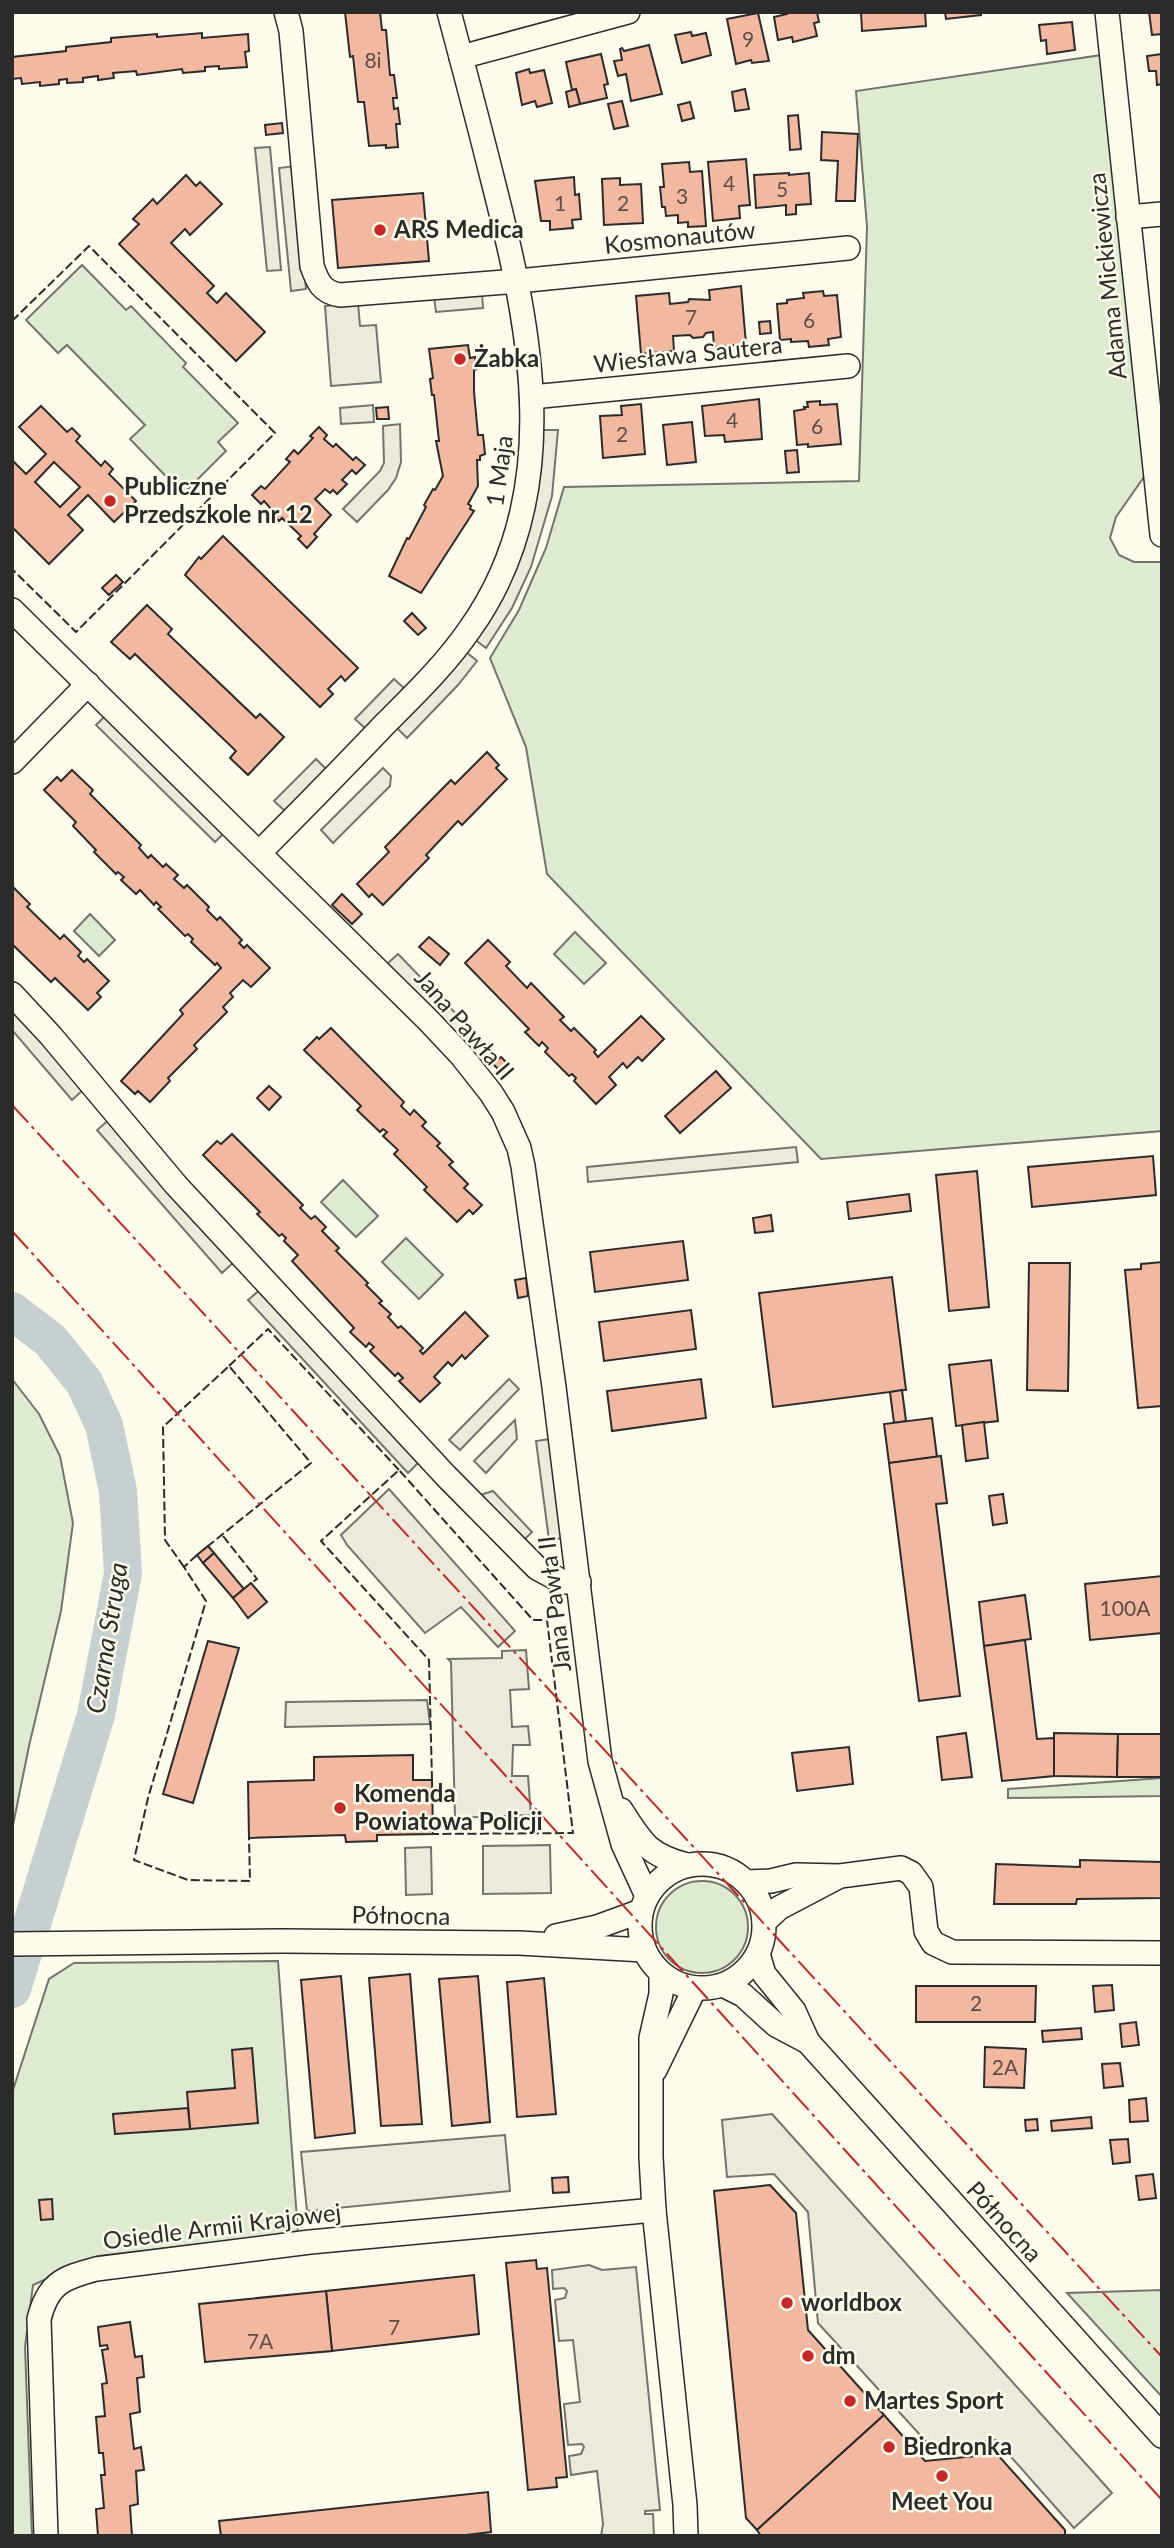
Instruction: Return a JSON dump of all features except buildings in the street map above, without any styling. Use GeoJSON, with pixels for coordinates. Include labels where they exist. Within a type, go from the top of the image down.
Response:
{"type":"FeatureCollection","features":[{"type":"Feature","properties":{"kind":"street","name":"Kosmonautów"},"geometry":{"type":"LineString","coordinates":[[286,12],[291,31],[312,266],[320,287],[330,293],[340,295],[518,281],[848,248]]}},
{"type":"Feature","properties":{"kind":"street","name":"1 Maja"},"geometry":{"type":"LineString","coordinates":[[260,852],[437,671],[470,629],[501,573],[524,507],[530,470],[532,397],[518,281],[449,12]]}},
{"type":"Feature","properties":{"kind":"street"},"geometry":{"type":"LineString","coordinates":[[461,57],[628,12]]}},
{"type":"Feature","properties":{"kind":"street","name":"Adama Mickiewicza"},"geometry":{"type":"LineString","coordinates":[[1107,12],[1162,535]]}},
{"type":"Feature","properties":{"kind":"street"},"geometry":{"type":"LineString","coordinates":[[1129,217],[1162,214]]}},
{"type":"Feature","properties":{"kind":"street","name":"Wiesława Sautera"},"geometry":{"type":"LineString","coordinates":[[532,397],[848,366]]}},
{"type":"Feature","properties":{"kind":"street","name":"Jana Pawła II"},"geometry":{"type":"LineString","coordinates":[[12,610],[429,1020],[461,1055],[503,1112],[519,1148],[523,1166],[600,1760],[623,1844],[644,1903]]}},
{"type":"Feature","properties":{"kind":"street"},"geometry":{"type":"LineString","coordinates":[[12,762],[88,684]]}},
{"type":"Feature","properties":{"kind":"street"},"geometry":{"type":"LineString","coordinates":[[12,994],[51,1036],[176,1185],[446,1476],[537,1568],[563,1582],[579,1582]]}},
{"type":"Feature","properties":{"kind":"street","name":"Jana Pawła II"},"geometry":{"type":"LineString","coordinates":[[608,1790],[649,1849],[665,1860],[687,1865]]}},
{"type":"Feature","properties":{"kind":"street"},"geometry":{"type":"LineString","coordinates":[[709,1864],[729,1869],[746,1882],[758,1900],[764,1922],[758,1954],[749,1968],[723,1985],[695,1988],[682,1986],[661,1973],[644,1950],[639,1924],[644,1903],[664,1877],[687,1865],[709,1864]]}},
{"type":"Feature","properties":{"kind":"street"},"geometry":{"type":"LineString","coordinates":[[746,1882],[771,1881],[796,1875],[841,1876],[901,1868],[911,1872],[921,1887],[926,1931],[933,1943],[952,1952],[1162,1953]]}},
{"type":"Feature","properties":{"kind":"street"},"geometry":{"type":"LineString","coordinates":[[764,1922],[801,1895],[841,1876]]}},
{"type":"Feature","properties":{"kind":"street"},"geometry":{"type":"LineString","coordinates":[[519,1944],[597,1927],[644,1903]]}},
{"type":"Feature","properties":{"kind":"street","name":"Północna"},"geometry":{"type":"LineString","coordinates":[[12,1944],[283,1941],[519,1944]]}},
{"type":"Feature","properties":{"kind":"street"},"geometry":{"type":"LineString","coordinates":[[519,1944],[644,1950]]}},
{"type":"Feature","properties":{"kind":"street"},"geometry":{"type":"LineString","coordinates":[[758,1954],[764,1974],[794,2011],[808,2042]]}},
{"type":"Feature","properties":{"kind":"street"},"geometry":{"type":"LineString","coordinates":[[661,1973],[661,1994],[651,2038],[650,2111],[654,2210],[686,2536]]}},
{"type":"Feature","properties":{"kind":"street"},"geometry":{"type":"LineString","coordinates":[[723,1985],[743,1995],[776,2025],[808,2042]]}},
{"type":"Feature","properties":{"kind":"street"},"geometry":{"type":"LineString","coordinates":[[652,2077],[695,1988]]}},
{"type":"Feature","properties":{"kind":"street","name":"Północna"},"geometry":{"type":"LineString","coordinates":[[808,2042],[1162,2436]]}},
{"type":"Feature","properties":{"kind":"street","name":"Osiedle Armii Krajowej"},"geometry":{"type":"LineString","coordinates":[[46,2536],[39,2319],[43,2301],[54,2286],[69,2277],[96,2269],[310,2242],[654,2210]]}},
{"type":"Feature","properties":{"kind":"green space"},"geometry":{"type":"Polygon","coordinates":[[[1102,55],[1146,474],[1116,517],[1110,538],[1119,555],[1134,562],[1162,562],[1162,1131],[821,1159],[547,874],[526,747],[490,658],[519,610],[546,548],[564,487],[859,481],[867,227],[856,91],[1102,55]]]}},
{"type":"Feature","properties":{"kind":"green space"},"geometry":{"type":"Polygon","coordinates":[[[82,265],[126,310],[131,306],[186,363],[183,367],[238,423],[218,442],[226,451],[183,494],[130,439],[145,425],[67,345],[58,353],[26,320],[82,265]]]}},
{"type":"Feature","properties":{"kind":"green space"},"geometry":{"type":"Polygon","coordinates":[[[90,914],[115,940],[99,956],[74,931],[90,914]]]}},
{"type":"Feature","properties":{"kind":"green space"},"geometry":{"type":"Polygon","coordinates":[[[575,932],[606,963],[584,984],[554,954],[575,932]]]}},
{"type":"Feature","properties":{"kind":"green space"},"geometry":{"type":"Polygon","coordinates":[[[343,1180],[378,1216],[356,1237],[321,1202],[343,1180]]]}},
{"type":"Feature","properties":{"kind":"green space"},"geometry":{"type":"Polygon","coordinates":[[[406,1238],[443,1275],[419,1299],[382,1262],[406,1238]]]}},
{"type":"Feature","properties":{"kind":"green space"},"geometry":{"type":"Polygon","coordinates":[[[12,1379],[39,1414],[60,1456],[73,1523],[61,1611],[12,1830],[12,1379]]]}},
{"type":"Feature","properties":{"kind":"green space"},"geometry":{"type":"Polygon","coordinates":[[[1162,1778],[1162,1796],[1008,1798],[1008,1789],[1162,1778]]]}},
{"type":"Feature","properties":{"kind":"green space"},"geometry":{"type":"Polygon","coordinates":[[[702,1881],[719,1885],[734,1895],[744,1910],[748,1927],[744,1944],[734,1959],[719,1969],[702,1973],[685,1969],[670,1959],[660,1944],[656,1927],[660,1910],[670,1895],[685,1885],[702,1881]]]}},
{"type":"Feature","properties":{"kind":"green space"},"geometry":{"type":"Polygon","coordinates":[[[278,1961],[298,2233],[98,2256],[33,2285],[25,2347],[32,2536],[12,2536],[12,2093],[49,1979],[74,1963],[278,1961]]]}},
{"type":"Feature","properties":{"kind":"green space"},"geometry":{"type":"Polygon","coordinates":[[[1162,2290],[1162,2397],[1067,2293],[1162,2290]]]}},
{"type":"Feature","properties":{"kind":"shaded area"},"geometry":{"type":"Polygon","coordinates":[[[270,147],[281,270],[267,271],[255,148],[270,147]]]}},
{"type":"Feature","properties":{"kind":"shaded area"},"geometry":{"type":"Polygon","coordinates":[[[295,166],[306,289],[291,291],[279,168],[295,166]]]}},
{"type":"Feature","properties":{"kind":"shaded area"},"geometry":{"type":"Polygon","coordinates":[[[482,293],[483,308],[436,312],[434,297],[482,293]]]}},
{"type":"Feature","properties":{"kind":"shaded area"},"geometry":{"type":"Polygon","coordinates":[[[358,303],[360,326],[376,325],[381,382],[331,386],[325,306],[358,303]]]}},
{"type":"Feature","properties":{"kind":"shaded area"},"geometry":{"type":"Polygon","coordinates":[[[373,405],[374,422],[341,424],[340,408],[373,405]]]}},
{"type":"Feature","properties":{"kind":"shaded area"},"geometry":{"type":"Polygon","coordinates":[[[400,424],[401,462],[396,478],[357,522],[343,509],[380,471],[384,463],[383,426],[400,424]]]}},
{"type":"Feature","properties":{"kind":"shaded area"},"geometry":{"type":"Polygon","coordinates":[[[542,430],[558,430],[552,496],[531,567],[512,608],[486,648],[474,639],[540,461],[542,430]]]}},
{"type":"Feature","properties":{"kind":"shaded area"},"geometry":{"type":"Polygon","coordinates":[[[465,651],[477,661],[407,738],[396,727],[465,651]]]}},
{"type":"Feature","properties":{"kind":"shaded area"},"geometry":{"type":"Polygon","coordinates":[[[394,679],[405,689],[366,729],[355,719],[394,679]]]}},
{"type":"Feature","properties":{"kind":"shaded area"},"geometry":{"type":"Polygon","coordinates":[[[106,715],[225,832],[215,842],[96,725],[106,715]]]}},
{"type":"Feature","properties":{"kind":"shaded area"},"geometry":{"type":"Polygon","coordinates":[[[316,759],[327,770],[286,812],[274,801],[316,759]]]}},
{"type":"Feature","properties":{"kind":"shaded area"},"geometry":{"type":"Polygon","coordinates":[[[383,768],[391,776],[390,786],[333,843],[321,830],[383,768]]]}},
{"type":"Feature","properties":{"kind":"shaded area"},"geometry":{"type":"Polygon","coordinates":[[[398,954],[465,1023],[455,1033],[387,964],[398,954]]]}},
{"type":"Feature","properties":{"kind":"shaded area"},"geometry":{"type":"Polygon","coordinates":[[[12,1006],[84,1089],[72,1100],[12,1030],[12,1006]]]}},
{"type":"Feature","properties":{"kind":"shaded area"},"geometry":{"type":"Polygon","coordinates":[[[110,1119],[234,1262],[222,1273],[97,1130],[110,1119]]]}},
{"type":"Feature","properties":{"kind":"shaded area"},"geometry":{"type":"Polygon","coordinates":[[[796,1147],[798,1162],[588,1182],[587,1167],[796,1147]]]}},
{"type":"Feature","properties":{"kind":"shaded area"},"geometry":{"type":"Polygon","coordinates":[[[262,1288],[420,1461],[408,1473],[248,1300],[262,1288]]]}},
{"type":"Feature","properties":{"kind":"shaded area"},"geometry":{"type":"Polygon","coordinates":[[[509,1379],[519,1389],[460,1450],[449,1440],[509,1379]]]}},
{"type":"Feature","properties":{"kind":"shaded area"},"geometry":{"type":"Polygon","coordinates":[[[515,1420],[517,1439],[486,1473],[474,1461],[515,1420]]]}},
{"type":"Feature","properties":{"kind":"shaded area"},"geometry":{"type":"Polygon","coordinates":[[[550,1439],[563,1538],[549,1540],[536,1441],[550,1439]]]}},
{"type":"Feature","properties":{"kind":"shaded area"},"geometry":{"type":"Polygon","coordinates":[[[389,1489],[515,1631],[498,1647],[461,1607],[425,1633],[347,1545],[341,1535],[389,1489]]]}},
{"type":"Feature","properties":{"kind":"shaded area"},"geometry":{"type":"Polygon","coordinates":[[[493,1491],[532,1532],[521,1543],[477,1496],[493,1491]]]}},
{"type":"Feature","properties":{"kind":"shaded area"},"geometry":{"type":"Polygon","coordinates":[[[526,1650],[529,1689],[510,1690],[512,1727],[528,1726],[530,1745],[513,1745],[512,1776],[528,1776],[531,1815],[455,1818],[451,1662],[448,1659],[502,1658],[502,1651],[526,1650]]]}},
{"type":"Feature","properties":{"kind":"shaded area"},"geometry":{"type":"Polygon","coordinates":[[[427,1700],[430,1724],[285,1727],[286,1702],[427,1700]]]}},
{"type":"Feature","properties":{"kind":"shaded area"},"geometry":{"type":"Polygon","coordinates":[[[550,1845],[551,1893],[483,1894],[483,1846],[550,1845]]]}},
{"type":"Feature","properties":{"kind":"shaded area"},"geometry":{"type":"Polygon","coordinates":[[[431,1847],[432,1894],[406,1895],[405,1848],[431,1847]]]}},
{"type":"Feature","properties":{"kind":"shaded area"},"geometry":{"type":"Polygon","coordinates":[[[772,2114],[1112,2493],[1074,2528],[996,2440],[931,2447],[818,2323],[808,2212],[774,2174],[727,2177],[722,2120],[772,2114]]]}},
{"type":"Feature","properties":{"kind":"shaded area"},"geometry":{"type":"Polygon","coordinates":[[[505,2135],[510,2191],[307,2211],[301,2152],[505,2135]]]}},
{"type":"Feature","properties":{"kind":"shaded area"},"geometry":{"type":"Polygon","coordinates":[[[589,2265],[602,2270],[636,2267],[660,2510],[645,2511],[645,2514],[653,2514],[654,2536],[601,2536],[603,2524],[597,2471],[571,2475],[569,2456],[581,2454],[584,2447],[582,2444],[568,2445],[564,2404],[580,2402],[573,2340],[559,2341],[555,2300],[565,2298],[567,2291],[564,2288],[553,2289],[552,2270],[589,2265]]]}},
{"type":"Feature","properties":{"kind":"waterway","name":"Czarna Struga"},"geometry":{"type":"LineString","coordinates":[[12,1311],[50,1340],[84,1382],[104,1425],[118,1491],[123,1573],[96,1715],[12,1989]]}},
{"type":"Feature","properties":{"kind":"fence"},"geometry":{"type":"LineString","coordinates":[[12,321],[89,246],[275,433],[76,632],[12,569]]}},
{"type":"Feature","properties":{"kind":"fence"},"geometry":{"type":"LineString","coordinates":[[229,1366],[268,1329],[399,1470]]}},
{"type":"Feature","properties":{"kind":"fence"},"geometry":{"type":"LineString","coordinates":[[184,1567],[165,1540],[163,1427],[229,1366],[311,1463],[208,1546]]}},
{"type":"Feature","properties":{"kind":"fence"},"geometry":{"type":"LineString","coordinates":[[432,1780],[429,1660],[321,1541],[399,1470],[533,1620],[547,1620],[573,1833],[433,1834]]}},
{"type":"Feature","properties":{"kind":"fence"},"geometry":{"type":"LineString","coordinates":[[223,1536],[257,1579],[251,1583]]}},
{"type":"Feature","properties":{"kind":"fence"},"geometry":{"type":"LineString","coordinates":[[197,1555],[184,1567],[206,1601],[148,1798],[134,1860],[188,1880],[250,1881],[249,1838]]}},
{"type":"Feature","properties":{"kind":"power"},"geometry":{"type":"LineString","coordinates":[[12,1105],[1162,2357]]}},
{"type":"Feature","properties":{"kind":"power"},"geometry":{"type":"LineString","coordinates":[[12,1231],[1162,2500]]}},
{"type":"Feature","properties":{"kind":"place","name":"ARS Medica"},"geometry":{"type":"Point","coordinates":[380,230]}},
{"type":"Feature","properties":{"kind":"place","name":"Żabka"},"geometry":{"type":"Point","coordinates":[460,359]}},
{"type":"Feature","properties":{"kind":"place","name":"Publiczne Przedszkole nr 12"},"geometry":{"type":"Point","coordinates":[110,501]}},
{"type":"Feature","properties":{"kind":"place","name":"Komenda Powiatowa Policji"},"geometry":{"type":"Point","coordinates":[340,1808]}},
{"type":"Feature","properties":{"kind":"place","name":"worldbox"},"geometry":{"type":"Point","coordinates":[787,2303]}},
{"type":"Feature","properties":{"kind":"place","name":"dm"},"geometry":{"type":"Point","coordinates":[808,2356]}},
{"type":"Feature","properties":{"kind":"place","name":"Martes Sport"},"geometry":{"type":"Point","coordinates":[850,2401]}},
{"type":"Feature","properties":{"kind":"place","name":"Biedronka"},"geometry":{"type":"Point","coordinates":[889,2447]}},
{"type":"Feature","properties":{"kind":"place","name":"Meet You"},"geometry":{"type":"Point","coordinates":[942,2476]}}]}
